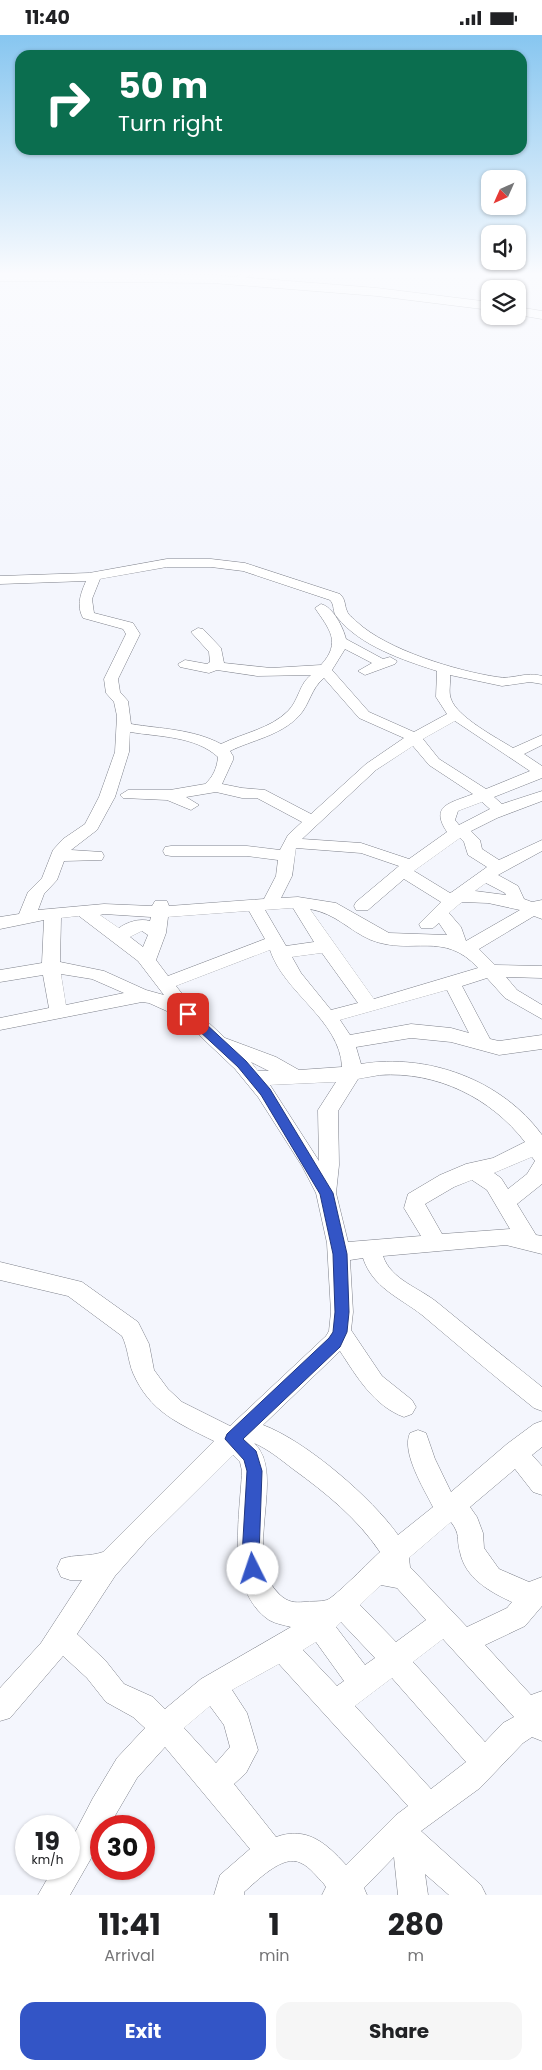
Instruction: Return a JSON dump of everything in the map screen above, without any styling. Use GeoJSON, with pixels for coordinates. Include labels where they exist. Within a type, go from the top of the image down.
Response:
{"type":"FeatureCollection","features":[{"type":"Feature","properties":{"kind":"street"},"geometry":{"type":"LineString","coordinates":[[0,580],[95,575],[186,561],[246,567],[335,597],[340,601],[339,610],[343,617],[367,634],[426,664],[503,682],[526,676],[542,680]]}},
{"type":"Feature","properties":{"kind":"street"},"geometry":{"type":"LineString","coordinates":[[24,919],[32,906],[36,892],[49,880],[69,842],[92,827],[107,797],[122,752],[124,717],[121,701],[113,693],[111,679],[133,634],[128,626],[88,615],[84,606],[86,595],[95,575]]}},
{"type":"Feature","properties":{"kind":"street"},"geometry":{"type":"LineString","coordinates":[[321,608],[337,628],[340,641],[329,665]]}},
{"type":"Feature","properties":{"kind":"street"},"geometry":{"type":"LineString","coordinates":[[198,632],[218,654],[216,667]]}},
{"type":"Feature","properties":{"kind":"street"},"geometry":{"type":"LineString","coordinates":[[340,641],[382,664]]}},
{"type":"Feature","properties":{"kind":"street"},"geometry":{"type":"LineString","coordinates":[[221,750],[260,733],[290,716],[304,698],[310,682],[346,652],[360,652]]}},
{"type":"Feature","properties":{"kind":"street"},"geometry":{"type":"LineString","coordinates":[[365,671],[408,656]]}},
{"type":"Feature","properties":{"kind":"street"},"geometry":{"type":"LineString","coordinates":[[184,664],[204,669],[216,667],[243,671],[284,673],[329,665]]}},
{"type":"Feature","properties":{"kind":"street"},"geometry":{"type":"LineString","coordinates":[[329,665],[364,715],[414,738],[434,761],[483,794],[499,810]]}},
{"type":"Feature","properties":{"kind":"street"},"geometry":{"type":"LineString","coordinates":[[445,668],[443,673],[443,693],[446,703],[456,715],[478,732],[515,753],[541,773]]}},
{"type":"Feature","properties":{"kind":"street"},"geometry":{"type":"LineString","coordinates":[[263,905],[284,877],[289,849],[312,821],[361,775],[414,738],[456,715]]}},
{"type":"Feature","properties":{"kind":"street"},"geometry":{"type":"LineString","coordinates":[[130,728],[202,739],[221,750],[226,756],[226,760],[217,781],[210,788]]}},
{"type":"Feature","properties":{"kind":"street"},"geometry":{"type":"LineString","coordinates":[[515,753],[542,739]]}},
{"type":"Feature","properties":{"kind":"street"},"geometry":{"type":"LineString","coordinates":[[517,903],[512,890],[491,871],[474,851],[472,840],[458,832],[447,820],[447,815],[453,808],[483,794],[541,773]]}},
{"type":"Feature","properties":{"kind":"street"},"geometry":{"type":"LineString","coordinates":[[128,795],[170,795],[210,788],[222,788],[242,793],[260,793],[285,809],[312,821]]}},
{"type":"Feature","properties":{"kind":"street"},"geometry":{"type":"LineString","coordinates":[[170,795],[191,805]]}},
{"type":"Feature","properties":{"kind":"street"},"geometry":{"type":"LineString","coordinates":[[362,906],[406,868],[458,832],[499,810],[542,796]]}},
{"type":"Feature","properties":{"kind":"street"},"geometry":{"type":"LineString","coordinates":[[427,924],[452,900],[491,871],[542,845]]}},
{"type":"Feature","properties":{"kind":"street"},"geometry":{"type":"LineString","coordinates":[[171,851],[247,851],[312,847],[359,848],[376,852],[406,868],[452,900],[481,896],[539,909]]}},
{"type":"Feature","properties":{"kind":"street"},"geometry":{"type":"LineString","coordinates":[[60,856],[96,856]]}},
{"type":"Feature","properties":{"kind":"street"},"geometry":{"type":"LineString","coordinates":[[452,900],[452,927],[463,946],[511,994],[542,1013]]}},
{"type":"Feature","properties":{"kind":"street"},"geometry":{"type":"LineString","coordinates":[[298,902],[313,930],[360,989],[369,1006]]}},
{"type":"Feature","properties":{"kind":"street"},"geometry":{"type":"LineString","coordinates":[[0,923],[52,913],[104,909],[263,905],[298,902],[330,907],[376,935],[388,939],[447,941],[463,946],[539,909]]}},
{"type":"Feature","properties":{"kind":"street"},"geometry":{"type":"LineString","coordinates":[[263,905],[277,947],[308,996],[327,1017],[345,1042],[351,1057],[352,1073],[328,1110],[329,1165],[326,1193]]}},
{"type":"Feature","properties":{"kind":"street"},"geometry":{"type":"LineString","coordinates":[[147,961],[157,933],[161,908]]}},
{"type":"Feature","properties":{"kind":"street"},"geometry":{"type":"LineString","coordinates":[[0,1708],[36,1670],[61,1637],[111,1562],[136,1533],[334,1343],[340,1332],[342,1312],[339,1252],[326,1193],[296,1141],[254,1078],[163,989],[147,961],[118,931],[83,911]]}},
{"type":"Feature","properties":{"kind":"street"},"geometry":{"type":"LineString","coordinates":[[52,913],[51,968],[58,1013]]}},
{"type":"Feature","properties":{"kind":"street"},"geometry":{"type":"LineString","coordinates":[[118,931],[144,925],[157,933]]}},
{"type":"Feature","properties":{"kind":"street"},"geometry":{"type":"LineString","coordinates":[[0,1024],[142,996],[277,947],[326,946]]}},
{"type":"Feature","properties":{"kind":"street"},"geometry":{"type":"LineString","coordinates":[[0,976],[51,968],[95,975],[130,988],[142,996]]}},
{"type":"Feature","properties":{"kind":"street"},"geometry":{"type":"LineString","coordinates":[[327,1017],[490,971],[542,972]]}},
{"type":"Feature","properties":{"kind":"street"},"geometry":{"type":"LineString","coordinates":[[451,981],[483,1043]]}},
{"type":"Feature","properties":{"kind":"street"},"geometry":{"type":"LineString","coordinates":[[345,1042],[412,1031],[451,1035],[498,1048],[542,1042]]}},
{"type":"Feature","properties":{"kind":"street"},"geometry":{"type":"LineString","coordinates":[[216,1040],[269,1062],[294,1076]]}},
{"type":"Feature","properties":{"kind":"street"},"geometry":{"type":"LineString","coordinates":[[254,1078],[325,1077],[402,1069],[434,1074],[459,1083],[491,1097],[506,1109],[541,1148],[447,1181],[413,1204],[436,1242]]}},
{"type":"Feature","properties":{"kind":"street"},"geometry":{"type":"LineString","coordinates":[[506,1202],[534,1180],[542,1166]]}},
{"type":"Feature","properties":{"kind":"street"},"geometry":{"type":"LineString","coordinates":[[474,1170],[494,1184],[536,1243]]}},
{"type":"Feature","properties":{"kind":"street"},"geometry":{"type":"LineString","coordinates":[[339,1252],[506,1236],[536,1243]]}},
{"type":"Feature","properties":{"kind":"street"},"geometry":{"type":"LineString","coordinates":[[370,1249],[377,1268],[385,1279],[399,1291],[432,1309],[440,1320],[542,1401]]}},
{"type":"Feature","properties":{"kind":"street"},"geometry":{"type":"LineString","coordinates":[[0,1271],[54,1281],[83,1293],[130,1329],[138,1344],[143,1370],[160,1396],[174,1409],[238,1434],[262,1435],[278,1444],[326,1481],[368,1516],[384,1534],[399,1565],[444,1622],[539,1717],[521,1726],[470,1778],[429,1808],[345,1892],[314,1855],[305,1849],[295,1846],[266,1855],[230,1885],[229,1895]]}},
{"type":"Feature","properties":{"kind":"street"},"geometry":{"type":"LineString","coordinates":[[340,1332],[374,1383],[404,1407]]}},
{"type":"Feature","properties":{"kind":"street"},"geometry":{"type":"LineString","coordinates":[[52,1895],[77,1859],[103,1808],[127,1768],[163,1728],[210,1688],[281,1649],[330,1614],[375,1572],[399,1565],[450,1508],[542,1431]]}},
{"type":"Feature","properties":{"kind":"street"},"geometry":{"type":"LineString","coordinates":[[238,1434],[251,1456],[254,1471],[251,1556],[255,1582],[267,1600],[279,1611],[296,1616],[330,1614],[364,1627],[485,1763]]}},
{"type":"Feature","properties":{"kind":"street"},"geometry":{"type":"LineString","coordinates":[[418,1441],[423,1460],[450,1508],[468,1525],[472,1533],[472,1552],[490,1578],[520,1593],[539,1592]]}},
{"type":"Feature","properties":{"kind":"street"},"geometry":{"type":"LineString","coordinates":[[515,1452],[542,1484]]}},
{"type":"Feature","properties":{"kind":"street"},"geometry":{"type":"LineString","coordinates":[[70,1568],[92,1568],[111,1562]]}},
{"type":"Feature","properties":{"kind":"street"},"geometry":{"type":"LineString","coordinates":[[463,1642],[516,1617],[539,1592]]}},
{"type":"Feature","properties":{"kind":"street"},"geometry":{"type":"LineString","coordinates":[[330,1614],[362,1684]]}},
{"type":"Feature","properties":{"kind":"street"},"geometry":{"type":"LineString","coordinates":[[334,1705],[444,1622]]}},
{"type":"Feature","properties":{"kind":"street"},"geometry":{"type":"LineString","coordinates":[[61,1637],[96,1669],[115,1693],[143,1707],[185,1747],[214,1784],[244,1817],[266,1848],[266,1855]]}},
{"type":"Feature","properties":{"kind":"street"},"geometry":{"type":"LineString","coordinates":[[281,1649],[296,1661],[429,1808]]}},
{"type":"Feature","properties":{"kind":"street"},"geometry":{"type":"LineString","coordinates":[[210,1688],[231,1708],[238,1722],[244,1750],[236,1763],[214,1784]]}},
{"type":"Feature","properties":{"kind":"street"},"geometry":{"type":"LineString","coordinates":[[406,1831],[410,1892]]}},
{"type":"Feature","properties":{"kind":"street"},"geometry":{"type":"LineString","coordinates":[[406,1831],[471,1895]]}},
{"type":"Feature","properties":{"kind":"route"},"geometry":{"type":"LineString","coordinates":[[188,1014],[242,1064],[265,1092],[326,1193],[340,1254],[342,1312],[340,1332],[334,1343],[232,1439],[251,1456],[254,1471],[251,1556],[253,1569]]}}]}
